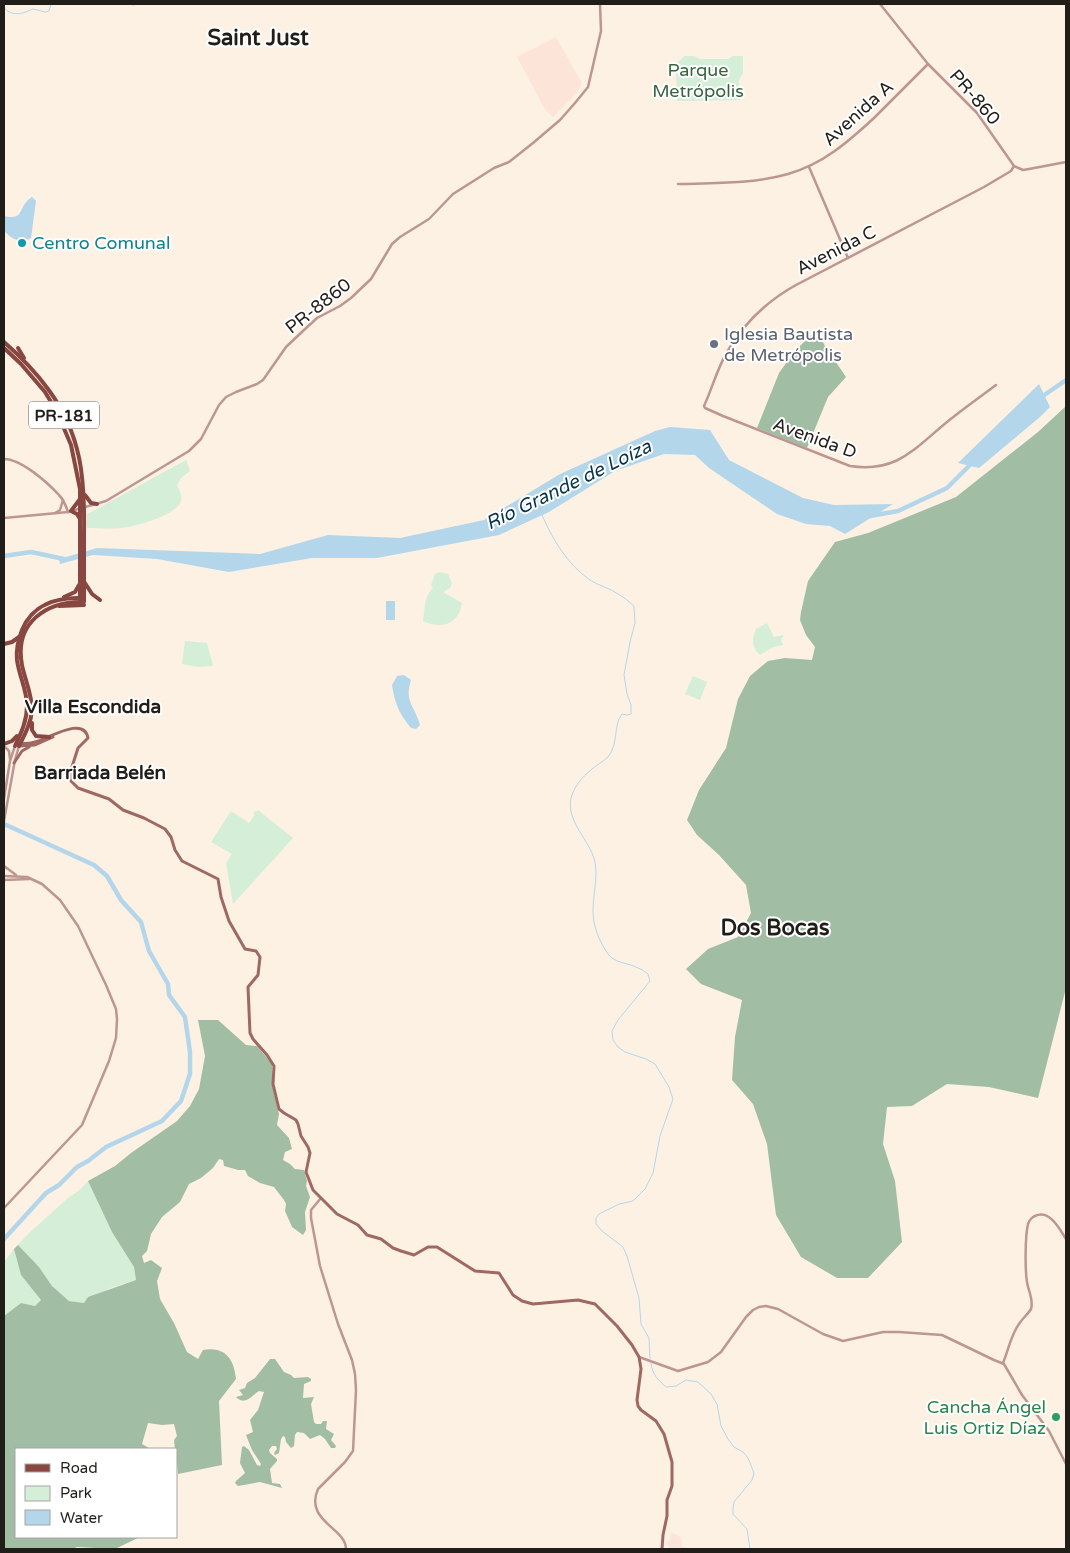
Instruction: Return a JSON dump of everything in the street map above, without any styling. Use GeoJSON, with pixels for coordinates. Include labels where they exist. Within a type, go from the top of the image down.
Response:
{"type":"FeatureCollection","features":[{"type":"Feature","properties":{"kind":"main road","name":"PR-181"},"geometry":{"type":"LineString","coordinates":[[4,342],[26,362],[49,389],[66,420],[80,456],[84,494],[82,521],[83,601]]}},
{"type":"Feature","properties":{"kind":"main road","name":"PR-181"},"geometry":{"type":"LineString","coordinates":[[4,348],[33,376],[57,412],[74,456],[83,508]]}},
{"type":"Feature","properties":{"kind":"main road"},"geometry":{"type":"LineString","coordinates":[[18,348],[26,362]]}},
{"type":"Feature","properties":{"kind":"main road"},"geometry":{"type":"LineString","coordinates":[[84,494],[91,503],[96,504]]}},
{"type":"Feature","properties":{"kind":"main road"},"geometry":{"type":"LineString","coordinates":[[80,499],[70,511],[77,514],[82,521]]}},
{"type":"Feature","properties":{"kind":"main road"},"geometry":{"type":"LineString","coordinates":[[17,745],[26,719],[27,704],[16,655],[19,637],[30,615],[49,602],[71,594],[82,581],[92,594],[100,600]]}},
{"type":"Feature","properties":{"kind":"main road"},"geometry":{"type":"LineString","coordinates":[[49,602],[66,599],[83,601]]}},
{"type":"Feature","properties":{"kind":"main road"},"geometry":{"type":"LineString","coordinates":[[49,737],[39,737],[33,732],[33,713],[22,664],[21,646],[32,620],[42,612],[52,607],[83,601]]}},
{"type":"Feature","properties":{"kind":"main road"},"geometry":{"type":"LineString","coordinates":[[5,644],[19,637]]}},
{"type":"Feature","properties":{"kind":"main road"},"geometry":{"type":"LineString","coordinates":[[5,644],[13,649],[16,655]]}},
{"type":"Feature","properties":{"kind":"main road"},"geometry":{"type":"LineString","coordinates":[[17,745],[30,723],[32,710]]}},
{"type":"Feature","properties":{"kind":"main road"},"geometry":{"type":"LineString","coordinates":[[4,745],[15,738],[23,728]]}},
{"type":"Feature","properties":{"kind":"main road"},"geometry":{"type":"LineString","coordinates":[[12,762],[22,751],[46,741],[68,728],[82,729],[88,735],[88,740],[78,748],[71,770],[70,779],[75,787],[110,799],[123,810],[165,829],[171,836],[175,850],[182,861],[210,874],[219,881],[221,896],[231,926],[245,949],[256,951],[260,957],[258,976],[248,987],[250,1033],[273,1064],[273,1084],[279,1109],[284,1114],[293,1118],[298,1124],[301,1136],[307,1144],[309,1151],[306,1167],[308,1179],[313,1190],[337,1214],[358,1225],[367,1236],[381,1239],[393,1248],[406,1254],[414,1255],[428,1247],[437,1247],[475,1271],[499,1273],[513,1295],[522,1301],[533,1304],[578,1300],[595,1304],[629,1340],[638,1357],[641,1375],[637,1400],[638,1406],[658,1424],[667,1438],[672,1462],[672,1486],[667,1500],[668,1516],[663,1535],[662,1549]]}},
{"type":"Feature","properties":{"kind":"main road"},"geometry":{"type":"LineString","coordinates":[[17,745],[33,743],[56,735]]}},
{"type":"Feature","properties":{"kind":"main road"},"geometry":{"type":"LineString","coordinates":[[17,745],[33,746]]}},
{"type":"Feature","properties":{"kind":"street","name":"PR-8860"},"geometry":{"type":"LineString","coordinates":[[4,518],[53,514],[96,504],[117,494],[189,451],[201,439],[226,397],[263,380],[286,347],[304,330],[317,318],[351,298],[371,279],[392,244],[429,219],[453,194],[494,168],[509,162],[560,120],[588,87],[601,32],[600,4]]}},
{"type":"Feature","properties":{"kind":"street","name":"PR-860"},"geometry":{"type":"LineString","coordinates":[[880,4],[928,64],[976,113],[1014,166]]}},
{"type":"Feature","properties":{"kind":"street","name":"Avenida A"},"geometry":{"type":"LineString","coordinates":[[678,184],[744,182],[789,174],[809,167],[847,143],[928,64]]}},
{"type":"Feature","properties":{"kind":"street"},"geometry":{"type":"LineString","coordinates":[[1014,166],[1023,170],[1066,162]]}},
{"type":"Feature","properties":{"kind":"street","name":"Avenida C"},"geometry":{"type":"LineString","coordinates":[[708,397],[726,353],[742,330],[756,314],[782,293],[984,187],[1011,171],[1014,166]]}},
{"type":"Feature","properties":{"kind":"street"},"geometry":{"type":"LineString","coordinates":[[809,167],[848,258]]}},
{"type":"Feature","properties":{"kind":"street","name":"Avenida D"},"geometry":{"type":"LineString","coordinates":[[708,397],[705,408],[850,466],[866,468],[887,465],[904,458],[996,385]]}},
{"type":"Feature","properties":{"kind":"street"},"geometry":{"type":"LineString","coordinates":[[4,458],[18,462],[31,470],[59,495],[70,511]]}},
{"type":"Feature","properties":{"kind":"street"},"geometry":{"type":"LineString","coordinates":[[53,514],[60,510],[63,500]]}},
{"type":"Feature","properties":{"kind":"street"},"geometry":{"type":"LineString","coordinates":[[4,745],[10,751],[12,762],[4,821]]}},
{"type":"Feature","properties":{"kind":"street"},"geometry":{"type":"LineString","coordinates":[[4,799],[17,745]]}},
{"type":"Feature","properties":{"kind":"street"},"geometry":{"type":"LineString","coordinates":[[4,866],[12,873],[27,877],[53,892],[71,915],[106,985],[116,1009],[117,1019],[116,1038],[109,1061],[82,1125],[4,1208]]}},
{"type":"Feature","properties":{"kind":"street"},"geometry":{"type":"LineString","coordinates":[[4,878],[20,876]]}},
{"type":"Feature","properties":{"kind":"street"},"geometry":{"type":"LineString","coordinates":[[4,878],[30,879]]}},
{"type":"Feature","properties":{"kind":"street"},"geometry":{"type":"LineString","coordinates":[[321,1198],[311,1210],[311,1218],[320,1266],[338,1324],[352,1360],[356,1390],[353,1451],[345,1462],[318,1489],[315,1495],[320,1518],[344,1540],[346,1549]]}},
{"type":"Feature","properties":{"kind":"street"},"geometry":{"type":"LineString","coordinates":[[1003,1364],[1018,1325],[1030,1309],[1032,1301],[1027,1283],[1026,1258],[1028,1225],[1031,1219],[1036,1215],[1048,1216],[1054,1221],[1066,1239]]}},
{"type":"Feature","properties":{"kind":"street"},"geometry":{"type":"LineString","coordinates":[[638,1357],[678,1371],[708,1362],[721,1352],[746,1316],[759,1306],[778,1309],[823,1334],[843,1340],[889,1332],[942,1335],[1003,1364],[1022,1395],[1049,1431],[1066,1464]]}},
{"type":"Feature","properties":{"kind":"shaded area"},"geometry":{"type":"Polygon","coordinates":[[[556,37],[582,83],[576,94],[553,117],[546,111],[517,57],[556,37]]]}},
{"type":"Feature","properties":{"kind":"shaded area"},"geometry":{"type":"Polygon","coordinates":[[[671,1533],[681,1538],[682,1547],[695,1549],[669,1549],[666,1544],[670,1540],[671,1533]]]}},
{"type":"Feature","properties":{"kind":"green space","name":"Parque Metrópolis"},"geometry":{"type":"Polygon","coordinates":[[[684,56],[694,56],[700,59],[728,59],[733,56],[743,56],[743,73],[739,80],[740,100],[677,101],[676,66],[684,56]]]}},
{"type":"Feature","properties":{"kind":"green space"},"geometry":{"type":"Polygon","coordinates":[[[816,330],[846,377],[828,397],[807,448],[757,428],[779,373],[794,352],[816,330]]]}},
{"type":"Feature","properties":{"kind":"green space"},"geometry":{"type":"Polygon","coordinates":[[[1066,406],[1066,988],[1038,1098],[989,1087],[947,1084],[912,1106],[887,1107],[883,1144],[895,1181],[902,1242],[868,1278],[837,1278],[801,1257],[776,1215],[767,1144],[753,1104],[732,1080],[735,1037],[742,1000],[701,984],[686,969],[708,949],[738,937],[751,913],[746,885],[719,855],[697,835],[687,820],[699,790],[726,748],[738,699],[750,676],[768,661],[785,658],[812,660],[815,647],[806,635],[800,620],[801,612],[808,581],[835,542],[868,533],[956,497],[1038,432],[1066,406]]]}},
{"type":"Feature","properties":{"kind":"green space"},"geometry":{"type":"Polygon","coordinates":[[[186,460],[190,471],[181,478],[177,485],[181,494],[181,500],[174,510],[158,518],[133,526],[87,528],[87,514],[186,460]]]}},
{"type":"Feature","properties":{"kind":"green space"},"geometry":{"type":"Polygon","coordinates":[[[440,572],[448,574],[452,583],[450,588],[443,592],[462,603],[457,616],[453,620],[442,625],[436,625],[423,621],[426,599],[433,588],[431,585],[435,574],[440,572]]]}},
{"type":"Feature","properties":{"kind":"green space"},"geometry":{"type":"Polygon","coordinates":[[[767,623],[774,637],[784,635],[781,640],[783,645],[773,647],[760,655],[753,643],[754,636],[756,629],[767,623]]]}},
{"type":"Feature","properties":{"kind":"green space"},"geometry":{"type":"Polygon","coordinates":[[[185,641],[207,643],[213,665],[198,667],[182,664],[185,641]]]}},
{"type":"Feature","properties":{"kind":"green space"},"geometry":{"type":"Polygon","coordinates":[[[693,676],[707,682],[700,700],[685,694],[693,676]]]}},
{"type":"Feature","properties":{"kind":"green space"},"geometry":{"type":"Polygon","coordinates":[[[258,810],[293,838],[233,904],[226,863],[232,854],[211,842],[231,811],[249,823],[254,816],[254,812],[258,810]]]}},
{"type":"Feature","properties":{"kind":"green space"},"geometry":{"type":"Polygon","coordinates":[[[198,1020],[218,1020],[246,1045],[257,1046],[272,1064],[272,1084],[279,1114],[277,1125],[289,1138],[292,1149],[285,1152],[283,1160],[295,1169],[304,1170],[307,1181],[306,1186],[310,1197],[305,1212],[306,1230],[303,1235],[292,1227],[285,1211],[286,1204],[274,1187],[260,1183],[248,1176],[245,1170],[224,1166],[223,1160],[219,1159],[213,1168],[201,1178],[189,1184],[180,1202],[162,1217],[151,1234],[147,1251],[142,1256],[144,1263],[151,1260],[162,1268],[157,1281],[160,1299],[174,1323],[187,1352],[198,1359],[203,1350],[217,1350],[223,1352],[233,1365],[236,1379],[219,1401],[222,1465],[178,1474],[178,1448],[175,1448],[174,1440],[177,1436],[174,1424],[148,1423],[142,1444],[149,1448],[15,1448],[15,1538],[138,1538],[115,1549],[77,1547],[73,1549],[4,1549],[4,1316],[21,1303],[35,1306],[41,1300],[21,1275],[14,1249],[18,1245],[39,1267],[52,1286],[69,1301],[84,1303],[88,1297],[136,1280],[134,1267],[112,1232],[88,1181],[115,1166],[177,1121],[190,1106],[199,1089],[205,1056],[198,1020]]]}},
{"type":"Feature","properties":{"kind":"green space"},"geometry":{"type":"Polygon","coordinates":[[[88,1181],[112,1232],[134,1267],[136,1280],[110,1288],[84,1303],[69,1301],[52,1286],[39,1267],[18,1245],[88,1181]]]}},
{"type":"Feature","properties":{"kind":"green space"},"geometry":{"type":"Polygon","coordinates":[[[14,1249],[21,1275],[41,1300],[35,1306],[21,1303],[4,1316],[4,1262],[14,1249]]]}},
{"type":"Feature","properties":{"kind":"green space"},"geometry":{"type":"Polygon","coordinates":[[[270,1359],[275,1359],[284,1372],[294,1378],[308,1377],[311,1379],[311,1381],[304,1384],[303,1398],[314,1397],[311,1404],[314,1422],[321,1424],[323,1421],[327,1421],[326,1429],[334,1434],[331,1440],[336,1446],[331,1448],[320,1435],[310,1439],[304,1433],[297,1432],[294,1446],[291,1448],[283,1436],[279,1453],[275,1455],[274,1453],[277,1449],[276,1446],[272,1446],[269,1450],[277,1459],[270,1469],[272,1483],[280,1484],[282,1488],[260,1482],[238,1486],[235,1483],[236,1481],[245,1473],[240,1463],[242,1447],[244,1446],[249,1450],[257,1465],[260,1466],[261,1464],[252,1450],[246,1435],[253,1432],[250,1420],[258,1410],[264,1392],[259,1391],[242,1401],[236,1397],[243,1395],[239,1390],[245,1388],[247,1383],[255,1378],[270,1359]]]}},
{"type":"Feature","properties":{"kind":"water"},"geometry":{"type":"Polygon","coordinates":[[[32,197],[36,201],[31,238],[23,241],[16,240],[4,231],[4,216],[19,215],[24,204],[32,197]]]}},
{"type":"Feature","properties":{"kind":"water"},"geometry":{"type":"Polygon","coordinates":[[[1039,384],[1050,407],[1040,417],[979,468],[958,463],[1039,384]]]}},
{"type":"Feature","properties":{"kind":"water"},"geometry":{"type":"Polygon","coordinates":[[[670,427],[710,430],[729,460],[803,498],[834,505],[893,504],[845,534],[830,526],[806,524],[777,514],[709,468],[695,455],[664,454],[615,471],[549,512],[499,535],[377,558],[312,558],[229,572],[157,559],[93,555],[60,564],[59,559],[97,548],[260,554],[328,535],[400,538],[484,520],[560,474],[655,431],[670,427]]]}},
{"type":"Feature","properties":{"kind":"water"},"geometry":{"type":"Polygon","coordinates":[[[386,601],[395,601],[395,620],[386,620],[386,601]]]}},
{"type":"Feature","properties":{"kind":"water"},"geometry":{"type":"Polygon","coordinates":[[[404,675],[411,680],[409,699],[420,725],[416,729],[411,728],[403,718],[393,692],[392,685],[397,676],[404,675]]]}},
{"type":"Feature","properties":{"kind":"waterway"},"geometry":{"type":"LineString","coordinates":[[4,8],[14,14],[33,9],[45,12],[49,11],[51,4]]}},
{"type":"Feature","properties":{"kind":"waterway"},"geometry":{"type":"LineString","coordinates":[[128,4],[137,4]]}},
{"type":"Feature","properties":{"kind":"waterway","name":"Río Grande de Loíza"},"geometry":{"type":"LineString","coordinates":[[1040,398],[1066,380]]}},
{"type":"Feature","properties":{"kind":"waterway","name":"Río Grande de Loíza"},"geometry":{"type":"LineString","coordinates":[[870,516],[898,511],[947,488],[973,462]]}},
{"type":"Feature","properties":{"kind":"waterway"},"geometry":{"type":"LineString","coordinates":[[542,515],[556,542],[574,567],[590,580],[615,592],[634,606],[635,623],[624,675],[631,705],[631,714],[622,714],[619,718],[614,746],[611,752],[608,757],[588,772],[578,784],[571,798],[570,807],[575,823],[595,862],[593,917],[599,939],[611,957],[642,970],[648,974],[650,981],[618,1020],[612,1031],[613,1040],[625,1052],[655,1064],[669,1087],[673,1099],[660,1136],[653,1173],[645,1189],[633,1201],[619,1204],[599,1214],[596,1218],[596,1224],[623,1247],[627,1256],[639,1298],[641,1324],[649,1338],[650,1359]]}},
{"type":"Feature","properties":{"kind":"waterway","name":"Río Grande de Loíza"},"geometry":{"type":"LineString","coordinates":[[4,556],[31,552],[64,559]]}},
{"type":"Feature","properties":{"kind":"waterway","name":"Río Grande de Loíza"},"geometry":{"type":"LineString","coordinates":[[4,824],[94,865],[107,876],[121,900],[141,922],[149,951],[168,984],[169,995],[185,1017],[190,1052],[190,1074],[181,1101],[162,1121],[106,1147],[77,1167],[59,1185],[46,1193],[4,1239]]}},
{"type":"Feature","properties":{"kind":"waterway"},"geometry":{"type":"LineString","coordinates":[[651,1363],[656,1376],[666,1387],[676,1386],[686,1380],[698,1382],[711,1394],[717,1404],[721,1426],[728,1439],[734,1447],[743,1452],[748,1458],[754,1473],[752,1480],[734,1502],[733,1514],[747,1529],[750,1549]]}},
{"type":"Feature","properties":{"kind":"place","name":"Centro Comunal"},"geometry":{"type":"Point","coordinates":[22,243]}},
{"type":"Feature","properties":{"kind":"place","name":"Iglesia Bautista de Metrópolis"},"geometry":{"type":"Point","coordinates":[714,344]}},
{"type":"Feature","properties":{"kind":"place","name":"Cancha Ángel Luis Ortiz Díaz"},"geometry":{"type":"Point","coordinates":[1056,1417]}},
{"type":"Feature","properties":{"kind":"district","name":"Saint Just"},"geometry":{"type":"Point","coordinates":[258,37]}},
{"type":"Feature","properties":{"kind":"district","name":"Villa Escondida"},"geometry":{"type":"Point","coordinates":[93,706]}},
{"type":"Feature","properties":{"kind":"district","name":"Barriada Belén"},"geometry":{"type":"Point","coordinates":[100,772]}},
{"type":"Feature","properties":{"kind":"district","name":"Dos Bocas"},"geometry":{"type":"Point","coordinates":[775,927]}}]}
